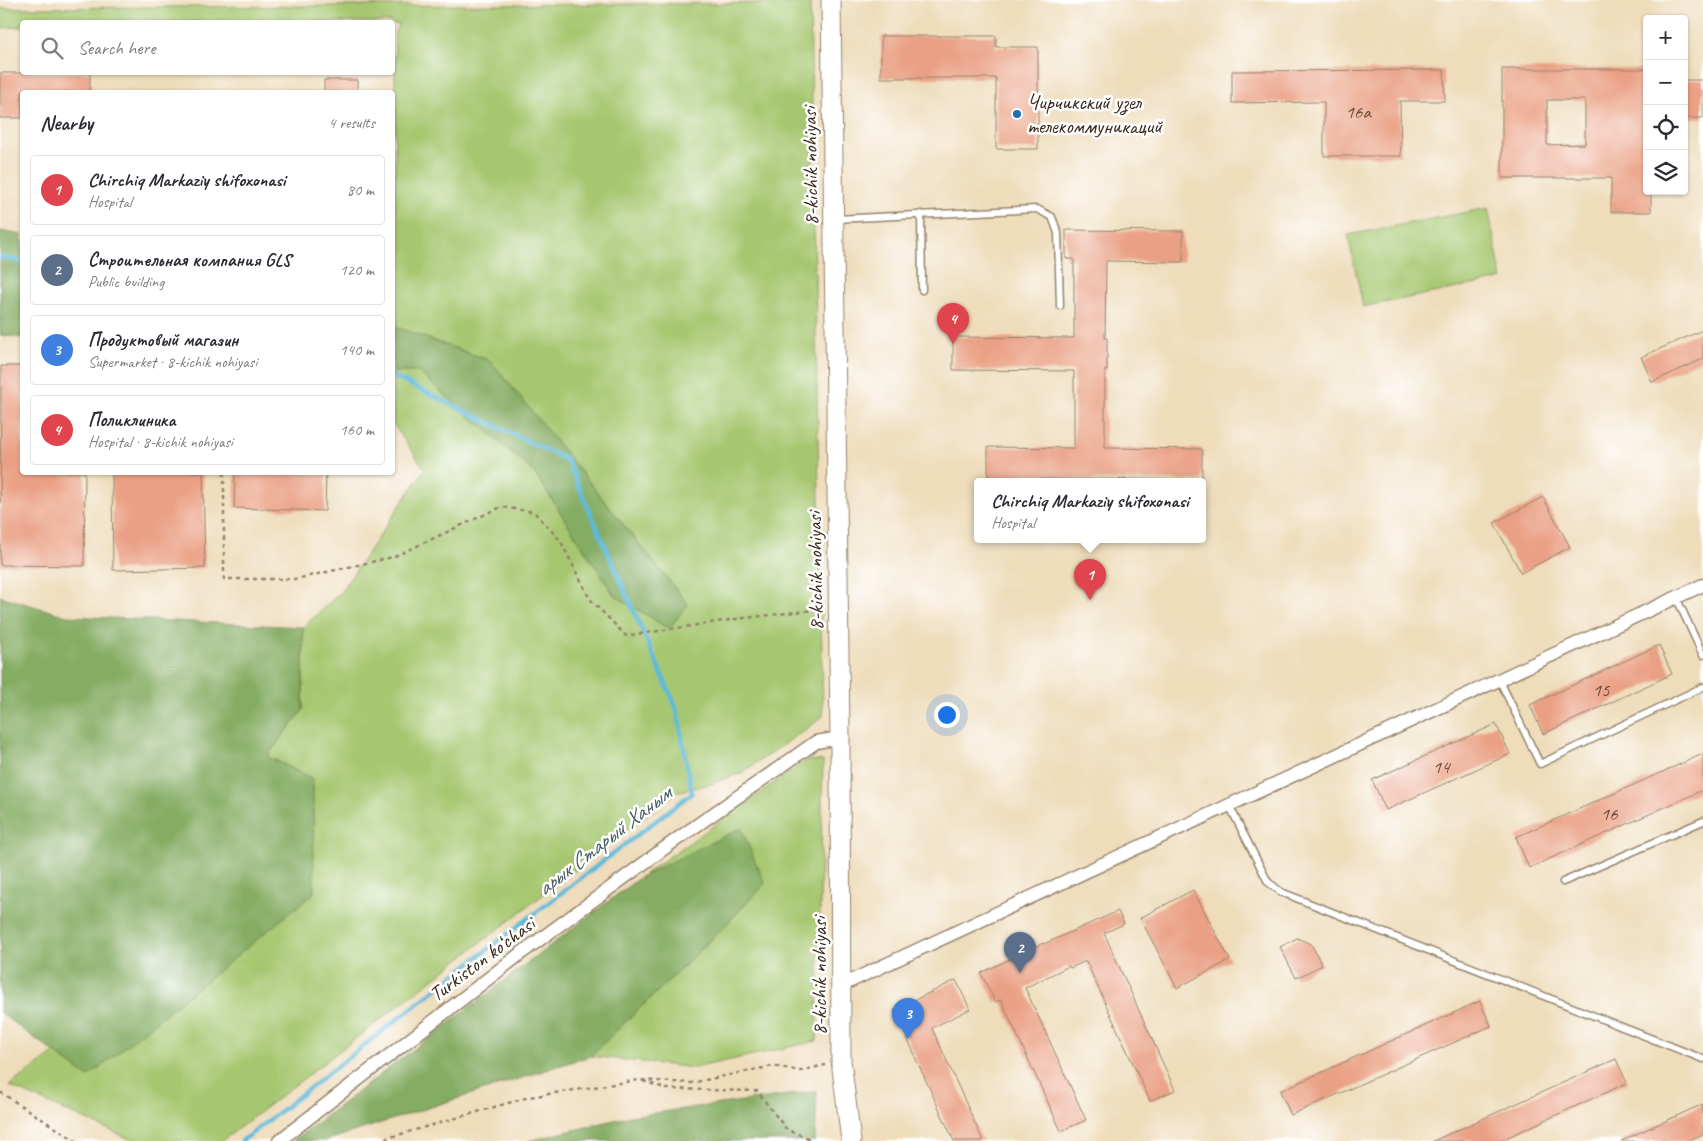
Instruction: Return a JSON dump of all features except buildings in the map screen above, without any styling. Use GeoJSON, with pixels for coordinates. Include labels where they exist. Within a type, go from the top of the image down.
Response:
{"type":"FeatureCollection","features":[{"type":"Feature","properties":{"kind":"street","name":"8-kichik nohiyasi"},"geometry":{"type":"LineString","coordinates":[[831,0],[840,738],[841,1060],[851,1141]]}},
{"type":"Feature","properties":{"kind":"street"},"geometry":{"type":"LineString","coordinates":[[842,986],[1703,584]]}},
{"type":"Feature","properties":{"kind":"street","name":"Turkiston ko‘chasi"},"geometry":{"type":"LineString","coordinates":[[279,1141],[520,954],[673,842],[816,742],[840,738]]}},
{"type":"Feature","properties":{"kind":"lane"},"geometry":{"type":"LineString","coordinates":[[833,219],[1037,209],[1052,217],[1058,232],[1060,306]]}},
{"type":"Feature","properties":{"kind":"lane"},"geometry":{"type":"LineString","coordinates":[[921,214],[922,290]]}},
{"type":"Feature","properties":{"kind":"lane"},"geometry":{"type":"LineString","coordinates":[[1676,597],[1703,655]]}},
{"type":"Feature","properties":{"kind":"lane"},"geometry":{"type":"LineString","coordinates":[[1499,679],[1540,764],[1703,687]]}},
{"type":"Feature","properties":{"kind":"lane"},"geometry":{"type":"LineString","coordinates":[[1229,804],[1268,882],[1281,892],[1703,1058]]}},
{"type":"Feature","properties":{"kind":"lane"},"geometry":{"type":"LineString","coordinates":[[1563,882],[1703,821]]}},
{"type":"Feature","properties":{"kind":"path"},"geometry":{"type":"LineString","coordinates":[[224,475],[224,579],[296,578],[394,557],[501,507],[534,512],[560,540],[590,599],[626,636],[736,619],[838,607]]}},
{"type":"Feature","properties":{"kind":"path"},"geometry":{"type":"LineString","coordinates":[[377,1141],[529,1097],[640,1080],[692,1083],[773,1066],[800,1071],[841,1060]]}},
{"type":"Feature","properties":{"kind":"path"},"geometry":{"type":"LineString","coordinates":[[640,1080],[667,1089],[757,1091],[787,1130],[808,1138],[810,1141]]}},
{"type":"Feature","properties":{"kind":"path"},"geometry":{"type":"LineString","coordinates":[[0,1092],[76,1141]]}},
{"type":"Feature","properties":{"kind":"green space"},"geometry":{"type":"Polygon","coordinates":[[[810,3],[823,716],[743,772],[711,784],[677,792],[222,1141],[134,1141],[9,1086],[55,1052],[89,1076],[267,756],[303,710],[303,627],[340,593],[425,469],[395,427],[395,363],[413,361],[534,472],[614,595],[491,361],[397,328],[395,317],[395,33],[399,24],[395,24],[395,20],[20,20],[20,27],[0,28],[0,8],[810,3]]]}},
{"type":"Feature","properties":{"kind":"green space"},"geometry":{"type":"Polygon","coordinates":[[[1488,208],[1502,279],[1363,307],[1348,235],[1488,208]]]}},
{"type":"Feature","properties":{"kind":"green space"},"geometry":{"type":"Polygon","coordinates":[[[0,231],[20,235],[20,338],[0,335],[0,231]]]}},
{"type":"Feature","properties":{"kind":"green space"},"geometry":{"type":"Polygon","coordinates":[[[395,327],[491,361],[688,604],[669,629],[614,595],[534,472],[418,372],[395,372],[395,327]]]}},
{"type":"Feature","properties":{"kind":"green space"},"geometry":{"type":"Polygon","coordinates":[[[0,596],[67,616],[303,627],[303,710],[267,756],[313,779],[314,893],[88,1077],[0,1013],[0,596]]]}},
{"type":"Feature","properties":{"kind":"green space"},"geometry":{"type":"Polygon","coordinates":[[[807,760],[823,761],[817,1041],[694,1068],[590,1056],[716,935],[741,829],[639,878],[807,760]]]}},
{"type":"Feature","properties":{"kind":"green space"},"geometry":{"type":"Polygon","coordinates":[[[741,828],[765,884],[716,935],[590,1056],[325,1141],[293,1141],[639,878],[741,828]]]}},
{"type":"Feature","properties":{"kind":"green space"},"geometry":{"type":"Polygon","coordinates":[[[817,1091],[815,1141],[528,1141],[631,1116],[817,1091]]]}},
{"type":"Feature","properties":{"kind":"waterway","name":"арык Старый Ханым"},"geometry":{"type":"LineString","coordinates":[[0,257],[20,262]]}},
{"type":"Feature","properties":{"kind":"waterway","name":"арык Старый Ханым"},"geometry":{"type":"LineString","coordinates":[[242,1141],[445,982],[692,793],[677,709],[567,460],[395,377]]}},
{"type":"Feature","properties":{"kind":"place","name":"Чирчикский узел телекоммуникаций"},"geometry":{"type":"Point","coordinates":[1017,114]}},
{"type":"Feature","properties":{"kind":"place","name":"Поликлиника"},"geometry":{"type":"Point","coordinates":[953,344]}},
{"type":"Feature","properties":{"kind":"place","name":"Chirchiq Markaziy shifoxonasi"},"geometry":{"type":"Point","coordinates":[1090,600]}},
{"type":"Feature","properties":{"kind":"place","name":"Строительная компания GLS"},"geometry":{"type":"Point","coordinates":[1020,973]}},
{"type":"Feature","properties":{"kind":"place","name":"Продуктовый магазин"},"geometry":{"type":"Point","coordinates":[908,1039]}}]}
